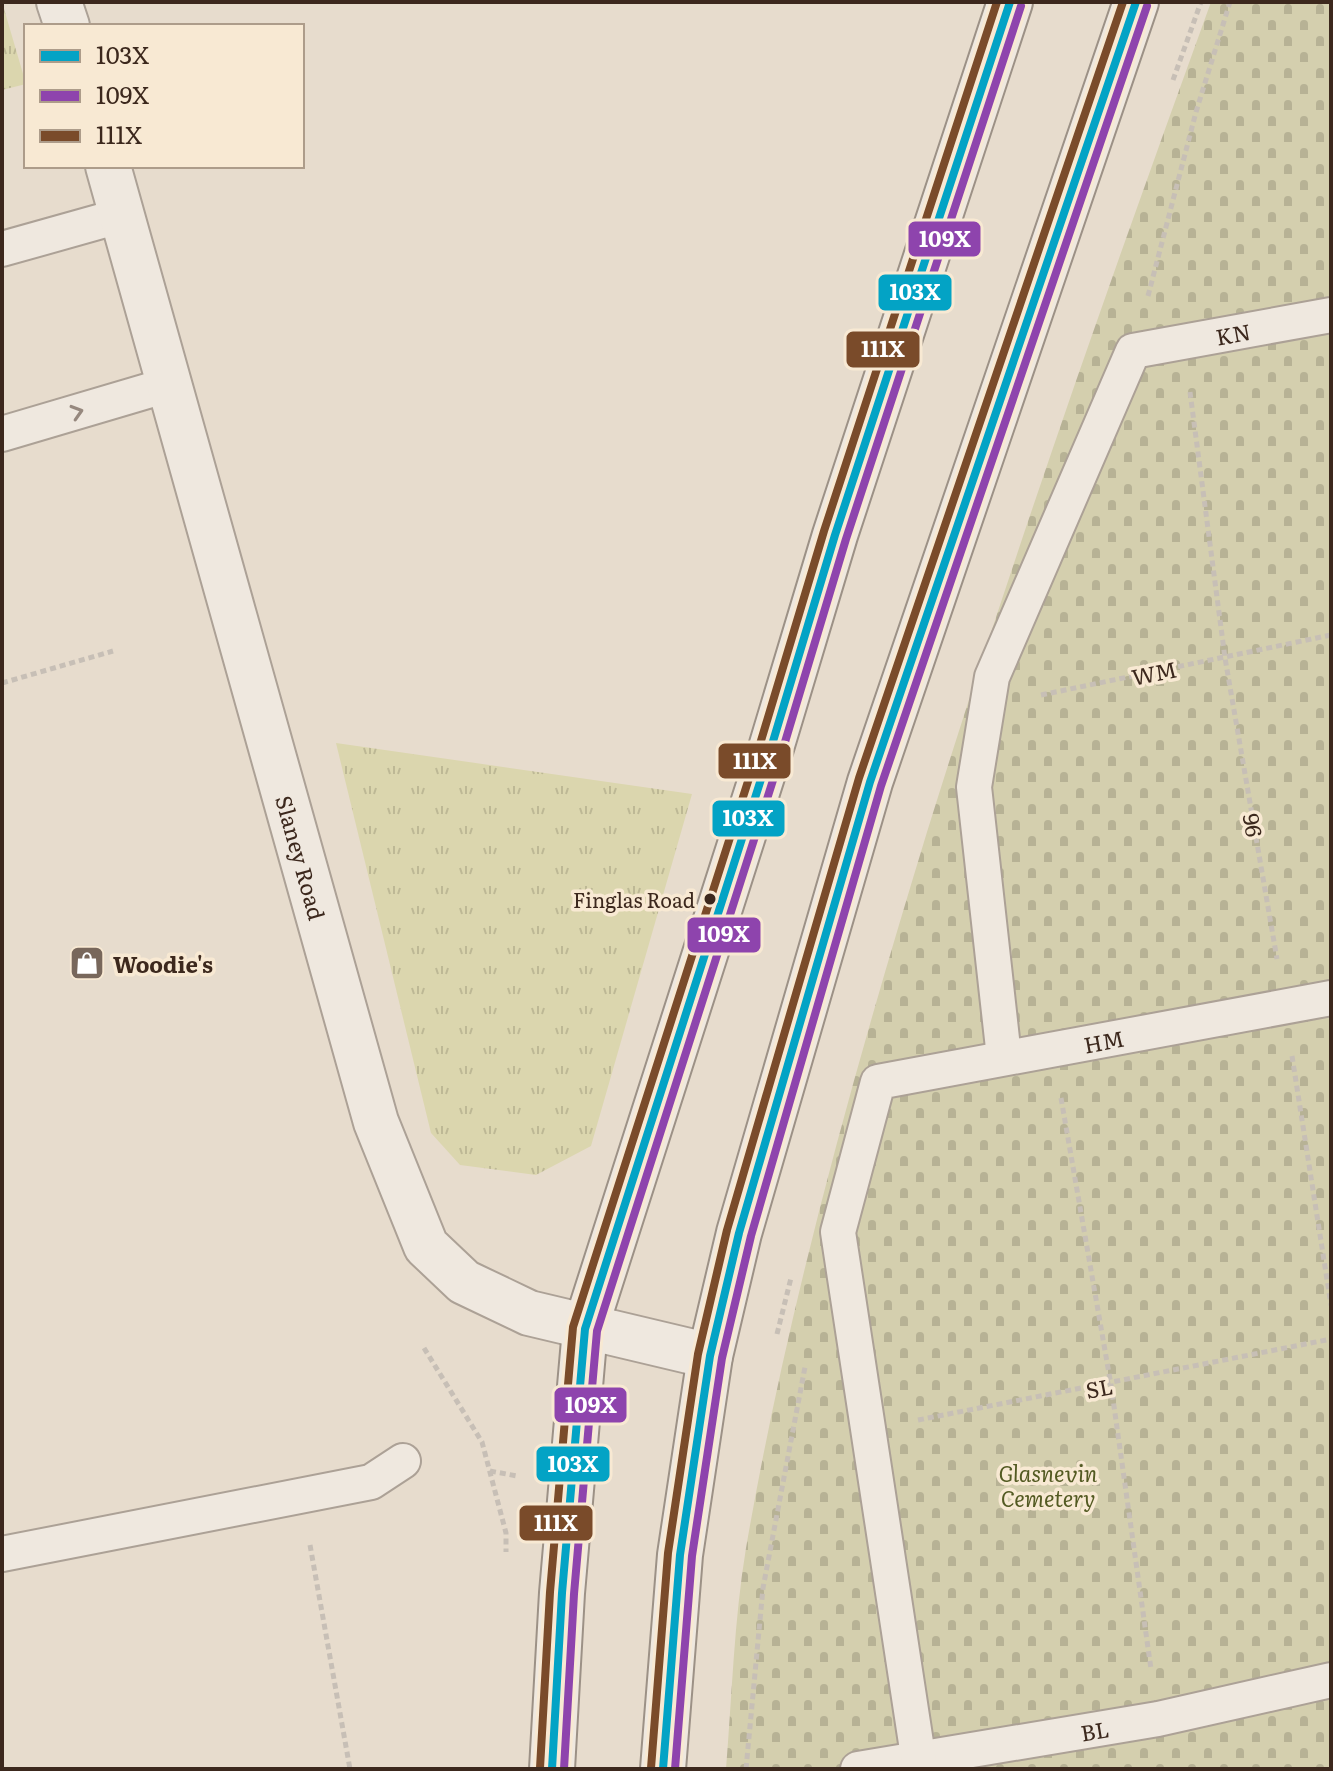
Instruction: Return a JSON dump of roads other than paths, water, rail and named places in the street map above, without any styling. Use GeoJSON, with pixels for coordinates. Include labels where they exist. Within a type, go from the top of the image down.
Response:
{"type":"FeatureCollection","features":[{"type":"Feature","properties":{"kind":"main road"},"geometry":{"type":"LineString","coordinates":[[59,2],[66,24]]}},
{"type":"Feature","properties":{"kind":"main road"},"geometry":{"type":"LineString","coordinates":[[552,1769],[562,1593],[585,1329],[771,748],[858,464],[1010,2]]}},
{"type":"Feature","properties":{"kind":"main road"},"geometry":{"type":"LineString","coordinates":[[663,1769],[680,1555],[710,1356],[739,1233],[870,782],[1136,2]]}},
{"type":"Feature","properties":{"kind":"main road","name":"Slaney Road"},"geometry":{"type":"LineString","coordinates":[[109,168],[376,1122],[426,1246],[464,1282],[529,1313],[585,1329],[710,1356]]}},
{"type":"Feature","properties":{"kind":"lane"},"geometry":{"type":"LineString","coordinates":[[2,249],[123,215]]}},
{"type":"Feature","properties":{"kind":"lane","name":"KN"},"geometry":{"type":"LineString","coordinates":[[1004,1057],[974,787],[992,677],[1133,351],[1331,315]]}},
{"type":"Feature","properties":{"kind":"lane"},"geometry":{"type":"LineString","coordinates":[[2,434],[171,384]]}},
{"type":"Feature","properties":{"kind":"lane","name":"HM"},"geometry":{"type":"LineString","coordinates":[[919,1765],[838,1232],[878,1082],[1331,998]]}},
{"type":"Feature","properties":{"kind":"lane"},"geometry":{"type":"LineString","coordinates":[[2,1554],[371,1482],[403,1461]]}},
{"type":"Feature","properties":{"kind":"lane","name":"BL"},"geometry":{"type":"LineString","coordinates":[[858,1769],[919,1765],[1158,1719],[1331,1680]]}},
{"type":"Feature","properties":{"kind":"place","name":"Finglas Road"},"geometry":{"type":"Point","coordinates":[710,899]}},
{"type":"Feature","properties":{"kind":"place","name":"Woodie's"},"geometry":{"type":"Point","coordinates":[87,963]}},
{"type":"Feature","properties":{"kind":"park label","name":"Glasnevin Cemetery"},"geometry":{"type":"Point","coordinates":[1048,1484]}}]}
